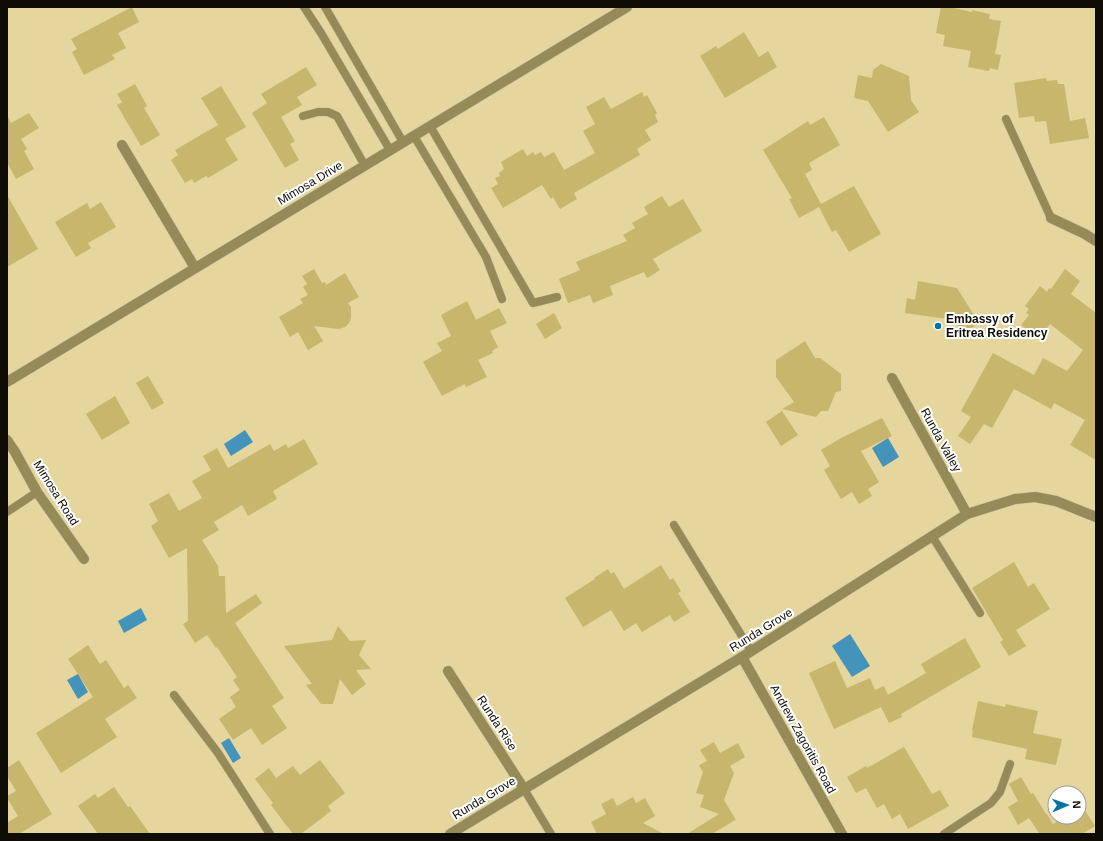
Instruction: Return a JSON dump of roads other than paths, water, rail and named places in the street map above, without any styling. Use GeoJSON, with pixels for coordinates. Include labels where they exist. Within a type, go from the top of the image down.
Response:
{"type":"FeatureCollection","features":[{"type":"Feature","properties":{"kind":"street","name":"Mimosa Drive"},"geometry":{"type":"LineString","coordinates":[[7,382],[365,166],[613,11],[627,7]]}},
{"type":"Feature","properties":{"kind":"street"},"geometry":{"type":"LineString","coordinates":[[122,146],[195,268]]}},
{"type":"Feature","properties":{"kind":"street"},"geometry":{"type":"LineString","coordinates":[[1051,218],[1085,234],[1096,241]]}},
{"type":"Feature","properties":{"kind":"street","name":"Runda Valley"},"geometry":{"type":"LineString","coordinates":[[892,378],[967,514]]}},
{"type":"Feature","properties":{"kind":"street","name":"Mimosa Road"},"geometry":{"type":"LineString","coordinates":[[7,440],[37,492],[84,560]]}},
{"type":"Feature","properties":{"kind":"street","name":"Runda Grove"},"geometry":{"type":"LineString","coordinates":[[450,834],[742,657],[967,514],[1015,499],[1035,497],[1056,500],[1096,517]]}},
{"type":"Feature","properties":{"kind":"street","name":"Andrew Zagoritis Road"},"geometry":{"type":"LineString","coordinates":[[742,657],[842,834]]}},
{"type":"Feature","properties":{"kind":"street","name":"Runda Rise"},"geometry":{"type":"LineString","coordinates":[[448,671],[524,789]]}},
{"type":"Feature","properties":{"kind":"lane"},"geometry":{"type":"LineString","coordinates":[[304,7],[390,150]]}},
{"type":"Feature","properties":{"kind":"lane"},"geometry":{"type":"LineString","coordinates":[[325,7],[403,142]]}},
{"type":"Feature","properties":{"kind":"lane"},"geometry":{"type":"LineString","coordinates":[[303,116],[318,112],[328,112],[337,116],[365,166]]}},
{"type":"Feature","properties":{"kind":"lane"},"geometry":{"type":"LineString","coordinates":[[1006,119],[1051,218]]}},
{"type":"Feature","properties":{"kind":"lane"},"geometry":{"type":"LineString","coordinates":[[430,126],[533,303],[557,297]]}},
{"type":"Feature","properties":{"kind":"lane"},"geometry":{"type":"LineString","coordinates":[[414,136],[486,257],[502,299]]}},
{"type":"Feature","properties":{"kind":"lane"},"geometry":{"type":"LineString","coordinates":[[7,512],[37,492]]}},
{"type":"Feature","properties":{"kind":"lane"},"geometry":{"type":"LineString","coordinates":[[674,525],[751,651]]}},
{"type":"Feature","properties":{"kind":"lane"},"geometry":{"type":"LineString","coordinates":[[932,536],[980,613]]}},
{"type":"Feature","properties":{"kind":"lane"},"geometry":{"type":"LineString","coordinates":[[174,695],[218,753],[270,834]]}},
{"type":"Feature","properties":{"kind":"lane"},"geometry":{"type":"LineString","coordinates":[[944,834],[990,803],[1000,792],[1010,764]]}},
{"type":"Feature","properties":{"kind":"lane"},"geometry":{"type":"LineString","coordinates":[[524,789],[551,834]]}},
{"type":"Feature","properties":{"kind":"water"},"geometry":{"type":"Polygon","coordinates":[[[245,430],[253,442],[231,456],[224,444],[245,430]]]}},
{"type":"Feature","properties":{"kind":"water"},"geometry":{"type":"Polygon","coordinates":[[[888,438],[899,457],[883,467],[872,448],[888,438]]]}},
{"type":"Feature","properties":{"kind":"water"},"geometry":{"type":"Polygon","coordinates":[[[141,608],[147,620],[124,633],[118,621],[141,608]]]}},
{"type":"Feature","properties":{"kind":"water"},"geometry":{"type":"Polygon","coordinates":[[[850,634],[870,666],[852,677],[832,646],[850,634]]]}},
{"type":"Feature","properties":{"kind":"water"},"geometry":{"type":"Polygon","coordinates":[[[78,674],[88,692],[78,699],[67,680],[78,674]]]}},
{"type":"Feature","properties":{"kind":"water"},"geometry":{"type":"Polygon","coordinates":[[[229,738],[241,758],[233,763],[221,743],[229,738]]]}},
{"type":"Feature","properties":{"kind":"place","name":"Embassy of Eritrea Residency"},"geometry":{"type":"Point","coordinates":[938,326]}}]}
